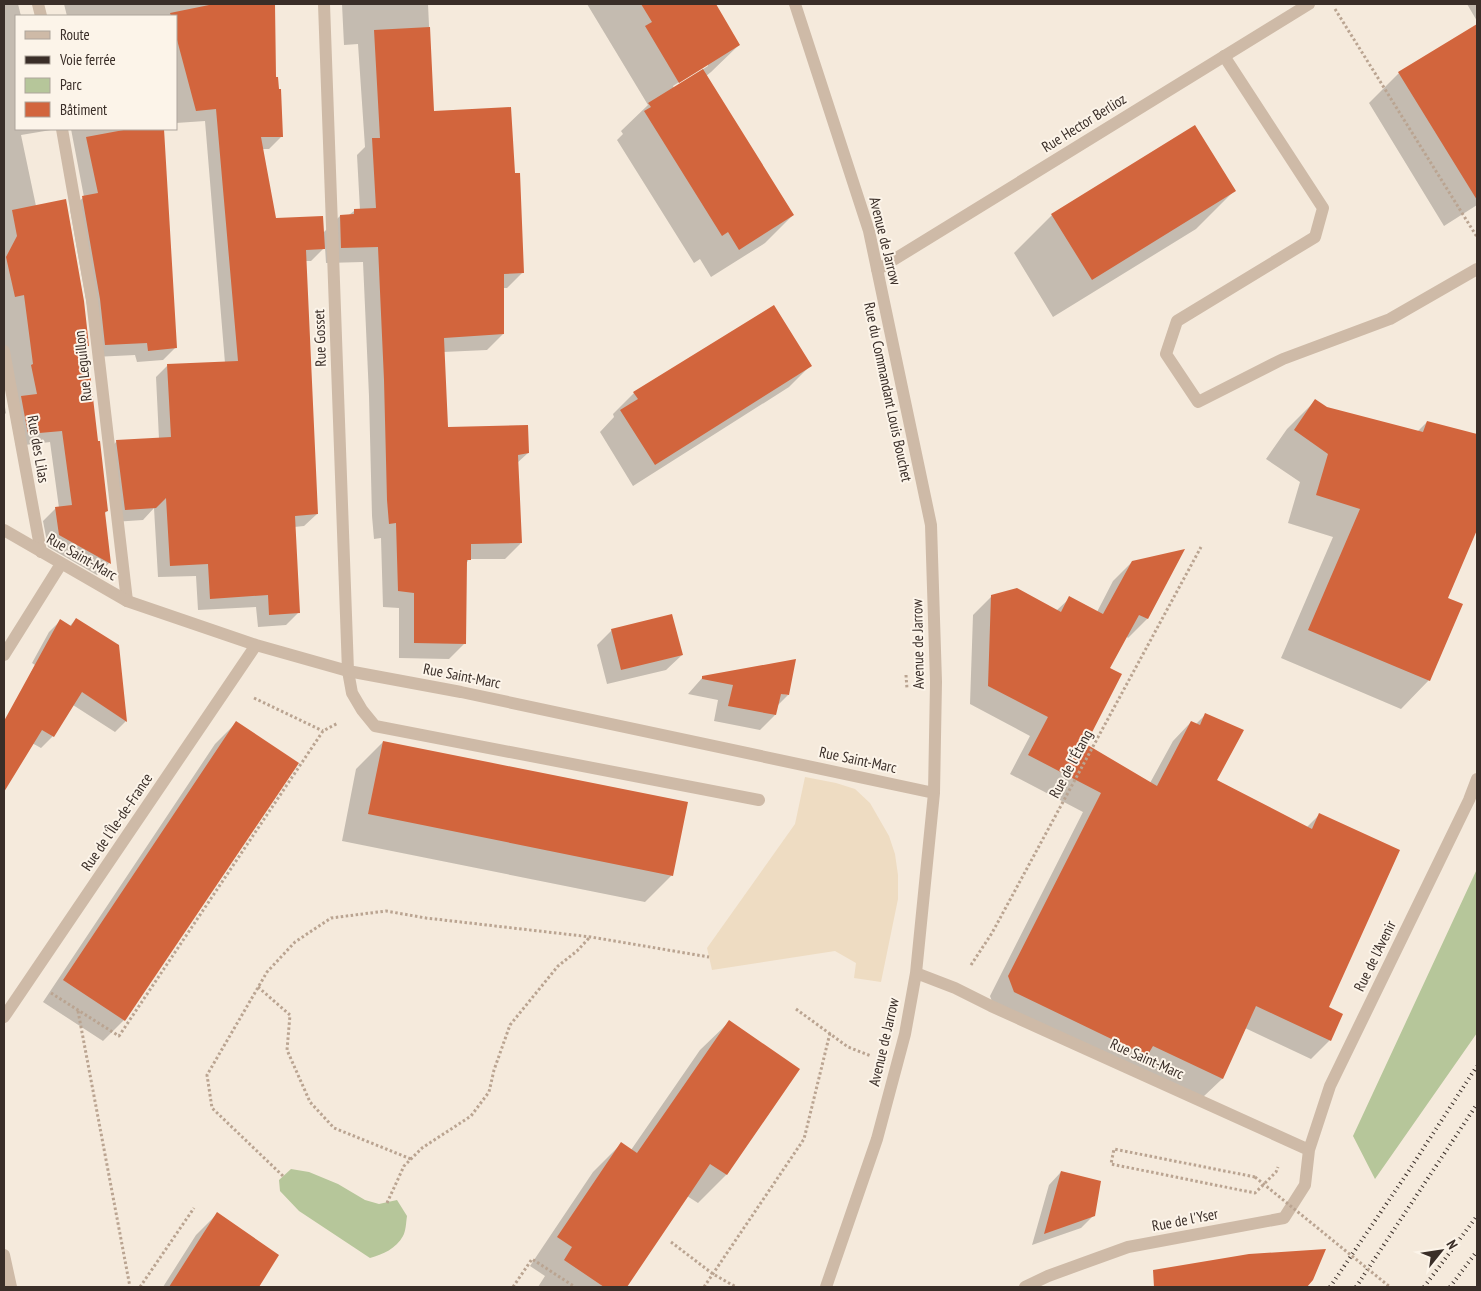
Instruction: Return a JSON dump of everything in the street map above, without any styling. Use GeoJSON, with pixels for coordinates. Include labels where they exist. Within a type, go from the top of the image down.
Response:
{"type":"FeatureCollection","features":[{"type":"Feature","properties":{"kind":"street","name":"Rue Gosset"},"geometry":{"type":"LineString","coordinates":[[324,4],[348,672],[352,693],[362,710],[375,726],[759,800]]}},
{"type":"Feature","properties":{"kind":"street","name":"Avenue de Jarrow"},"geometry":{"type":"LineString","coordinates":[[795,4],[868,231],[931,525],[936,682],[934,793],[916,974],[905,1034],[877,1139],[826,1287]]}},
{"type":"Feature","properties":{"kind":"street","name":"Rue Hector Berlioz"},"geometry":{"type":"LineString","coordinates":[[876,270],[1309,4]]}},
{"type":"Feature","properties":{"kind":"street"},"geometry":{"type":"LineString","coordinates":[[1224,56],[1323,208],[1315,237],[1177,321],[1166,354],[1198,402],[1283,359],[1390,320],[1477,269]]}},
{"type":"Feature","properties":{"kind":"street","name":"Rue Leguillon"},"geometry":{"type":"LineString","coordinates":[[62,130],[92,300],[127,601]]}},
{"type":"Feature","properties":{"kind":"street","name":"Rue des Lilas"},"geometry":{"type":"LineString","coordinates":[[4,351],[41,552]]}},
{"type":"Feature","properties":{"kind":"street","name":"Rue Saint-Marc"},"geometry":{"type":"LineString","coordinates":[[4,530],[127,601],[256,645],[348,672],[461,692],[934,793]]}},
{"type":"Feature","properties":{"kind":"street"},"geometry":{"type":"LineString","coordinates":[[4,655],[61,564]]}},
{"type":"Feature","properties":{"kind":"street","name":"Rue de l'Île-de-France"},"geometry":{"type":"LineString","coordinates":[[4,1017],[256,645]]}},
{"type":"Feature","properties":{"kind":"street","name":"Rue de l'Avenir"},"geometry":{"type":"LineString","coordinates":[[1309,1150],[1330,1086],[1477,780]]}},
{"type":"Feature","properties":{"kind":"street","name":"Rue Saint-Marc"},"geometry":{"type":"LineString","coordinates":[[916,974],[955,988],[1309,1150]]}},
{"type":"Feature","properties":{"kind":"street","name":"Rue de l'Yser"},"geometry":{"type":"LineString","coordinates":[[1025,1287],[1048,1276],[1128,1247],[1284,1218],[1305,1185],[1309,1150]]}},
{"type":"Feature","properties":{"kind":"street"},"geometry":{"type":"LineString","coordinates":[[4,1255],[12,1287]]}},
{"type":"Feature","properties":{"kind":"path"},"geometry":{"type":"LineString","coordinates":[[1332,4],[1477,237]]}},
{"type":"Feature","properties":{"kind":"path","name":"Rue de l'Étang"},"geometry":{"type":"LineString","coordinates":[[955,988],[992,933],[1200,547]]}},
{"type":"Feature","properties":{"kind":"path"},"geometry":{"type":"LineString","coordinates":[[906,666],[908,694]]}},
{"type":"Feature","properties":{"kind":"path"},"geometry":{"type":"LineString","coordinates":[[249,705],[253,698],[323,731]]}},
{"type":"Feature","properties":{"kind":"path"},"geometry":{"type":"LineString","coordinates":[[30,979],[119,1036],[323,731],[362,710]]}},
{"type":"Feature","properties":{"kind":"path"},"geometry":{"type":"LineString","coordinates":[[283,1176],[212,1108],[207,1075],[267,972],[294,942],[331,918],[386,911],[435,919],[590,937],[709,957]]}},
{"type":"Feature","properties":{"kind":"path"},"geometry":{"type":"LineString","coordinates":[[387,1203],[404,1166],[411,1158],[422,1148],[471,1116],[489,1092],[494,1070],[510,1025],[558,966],[578,951],[590,937]]}},
{"type":"Feature","properties":{"kind":"path"},"geometry":{"type":"LineString","coordinates":[[258,987],[290,1015],[287,1050],[310,1102],[334,1128],[411,1158]]}},
{"type":"Feature","properties":{"kind":"path"},"geometry":{"type":"LineString","coordinates":[[796,1009],[848,1047],[896,1067]]}},
{"type":"Feature","properties":{"kind":"path"},"geometry":{"type":"LineString","coordinates":[[78,1010],[130,1287]]}},
{"type":"Feature","properties":{"kind":"path"},"geometry":{"type":"LineString","coordinates":[[704,1287],[804,1139],[830,1033]]}},
{"type":"Feature","properties":{"kind":"path"},"geometry":{"type":"LineString","coordinates":[[1288,1140],[1276,1172],[1255,1194],[1111,1164],[1114,1149],[1255,1177],[1390,1287]]}},
{"type":"Feature","properties":{"kind":"path"},"geometry":{"type":"LineString","coordinates":[[140,1287],[194,1208]]}},
{"type":"Feature","properties":{"kind":"path"},"geometry":{"type":"LineString","coordinates":[[671,1242],[712,1274],[736,1287]]}},
{"type":"Feature","properties":{"kind":"path"},"geometry":{"type":"LineString","coordinates":[[512,1287],[532,1259],[575,1287]]}},
{"type":"Feature","properties":{"kind":"green space"},"geometry":{"type":"Polygon","coordinates":[[[1477,869],[1477,1033],[1375,1179],[1353,1136],[1477,869]]]}},
{"type":"Feature","properties":{"kind":"green space"},"geometry":{"type":"Polygon","coordinates":[[[291,1169],[309,1172],[338,1184],[365,1200],[379,1204],[397,1200],[407,1216],[405,1229],[400,1241],[393,1248],[370,1258],[299,1211],[280,1191],[279,1180],[291,1169]]]}},
{"type":"Feature","properties":{"kind":"shaded area"},"geometry":{"type":"Polygon","coordinates":[[[805,777],[855,789],[870,803],[889,836],[895,854],[898,875],[898,899],[881,982],[854,978],[856,963],[835,951],[712,970],[707,948],[795,824],[805,777]]]}},
{"type":"Feature","properties":{"kind":"building"},"geometry":{"type":"Polygon","coordinates":[[[214,4],[275,4],[276,77],[278,77],[279,89],[281,89],[283,137],[261,137],[276,218],[323,216],[325,249],[306,250],[318,514],[295,516],[300,613],[269,615],[268,595],[210,599],[208,564],[170,566],[166,498],[156,508],[125,510],[116,440],[171,437],[167,364],[238,361],[216,109],[196,111],[178,44],[178,15],[171,15],[170,13],[214,4]]]}},
{"type":"Feature","properties":{"kind":"building"},"geometry":{"type":"Polygon","coordinates":[[[641,4],[716,4],[740,45],[679,83],[645,26],[652,22],[641,4]]]}},
{"type":"Feature","properties":{"kind":"building"},"geometry":{"type":"Polygon","coordinates":[[[1477,24],[1477,200],[1398,72],[1477,24]]]}},
{"type":"Feature","properties":{"kind":"building"},"geometry":{"type":"Polygon","coordinates":[[[430,27],[434,111],[511,107],[515,173],[520,173],[524,273],[504,274],[504,334],[444,338],[448,427],[528,425],[529,453],[518,455],[522,543],[471,544],[471,560],[467,560],[466,644],[414,643],[414,593],[398,591],[396,523],[389,524],[378,247],[341,248],[340,215],[354,214],[354,209],[376,208],[372,138],[380,138],[374,30],[430,27]]]}},
{"type":"Feature","properties":{"kind":"building"},"geometry":{"type":"Polygon","coordinates":[[[703,69],[794,215],[739,250],[728,232],[722,236],[644,111],[651,107],[648,103],[703,69]]]}},
{"type":"Feature","properties":{"kind":"building"},"geometry":{"type":"Polygon","coordinates":[[[1195,125],[1236,191],[1092,280],[1051,214],[1195,125]]]}},
{"type":"Feature","properties":{"kind":"building"},"geometry":{"type":"Polygon","coordinates":[[[124,130],[164,130],[177,348],[148,351],[147,343],[105,345],[100,299],[82,196],[98,193],[86,137],[124,130]]]}},
{"type":"Feature","properties":{"kind":"building"},"geometry":{"type":"Polygon","coordinates":[[[66,199],[84,301],[89,346],[87,346],[108,511],[105,512],[111,564],[59,535],[55,507],[72,505],[62,431],[28,434],[21,396],[37,394],[31,365],[33,364],[24,295],[15,297],[6,257],[17,236],[12,210],[66,199]]]}},
{"type":"Feature","properties":{"kind":"building"},"geometry":{"type":"Polygon","coordinates":[[[774,305],[812,366],[655,465],[620,410],[638,399],[633,392],[774,305]]]}},
{"type":"Feature","properties":{"kind":"building"},"geometry":{"type":"Polygon","coordinates":[[[1315,399],[1327,407],[1423,432],[1427,421],[1477,434],[1477,530],[1448,598],[1463,604],[1430,681],[1308,630],[1360,509],[1316,495],[1328,454],[1294,430],[1315,399]]]}},
{"type":"Feature","properties":{"kind":"building"},"geometry":{"type":"Polygon","coordinates":[[[1185,549],[1148,619],[1139,615],[1110,668],[1122,674],[1086,744],[1157,786],[1191,721],[1200,725],[1205,713],[1244,730],[1217,780],[1312,829],[1319,813],[1400,850],[1329,1007],[1343,1014],[1331,1041],[1256,1006],[1223,1079],[1153,1046],[1147,1056],[1014,992],[1008,976],[1101,793],[1028,755],[1048,717],[988,686],[991,595],[1017,588],[1061,612],[1069,596],[1103,614],[1132,561],[1185,549]]]}},
{"type":"Feature","properties":{"kind":"building"},"geometry":{"type":"Polygon","coordinates":[[[672,614],[683,655],[621,670],[611,629],[672,614]]]}},
{"type":"Feature","properties":{"kind":"building"},"geometry":{"type":"Polygon","coordinates":[[[76,618],[119,645],[127,722],[82,692],[54,737],[42,730],[4,792],[4,721],[60,619],[71,626],[76,618]]]}},
{"type":"Feature","properties":{"kind":"building"},"geometry":{"type":"Polygon","coordinates":[[[796,659],[789,695],[781,694],[776,715],[728,706],[733,685],[702,679],[702,676],[796,659]]]}},
{"type":"Feature","properties":{"kind":"building"},"geometry":{"type":"Polygon","coordinates":[[[236,721],[299,763],[125,1021],[63,980],[236,721]]]}},
{"type":"Feature","properties":{"kind":"building"},"geometry":{"type":"Polygon","coordinates":[[[383,741],[688,802],[673,876],[368,814],[383,741]]]}},
{"type":"Feature","properties":{"kind":"building"},"geometry":{"type":"Polygon","coordinates":[[[729,1020],[800,1069],[727,1175],[710,1164],[627,1287],[604,1287],[564,1260],[572,1247],[557,1237],[621,1142],[637,1153],[729,1020]]]}},
{"type":"Feature","properties":{"kind":"building"},"geometry":{"type":"Polygon","coordinates":[[[1061,1171],[1101,1181],[1095,1216],[1044,1234],[1061,1171]]]}},
{"type":"Feature","properties":{"kind":"building"},"geometry":{"type":"Polygon","coordinates":[[[217,1212],[279,1255],[259,1287],[169,1287],[217,1212]]]}},
{"type":"Feature","properties":{"kind":"building"},"geometry":{"type":"Polygon","coordinates":[[[1326,1249],[1313,1280],[1307,1287],[1154,1287],[1153,1270],[1249,1254],[1326,1249]]]}},
{"type":"Feature","properties":{"kind":"railway"},"geometry":{"type":"LineString","coordinates":[[1330,1287],[1477,1066]]}},
{"type":"Feature","properties":{"kind":"railway"},"geometry":{"type":"LineString","coordinates":[[1356,1287],[1477,1104]]}},
{"type":"Feature","properties":{"kind":"railway"},"geometry":{"type":"LineString","coordinates":[[1424,1287],[1477,1216]]}},
{"type":"Feature","properties":{"kind":"railway"},"geometry":{"type":"LineString","coordinates":[[1450,1287],[1477,1251]]}}]}
